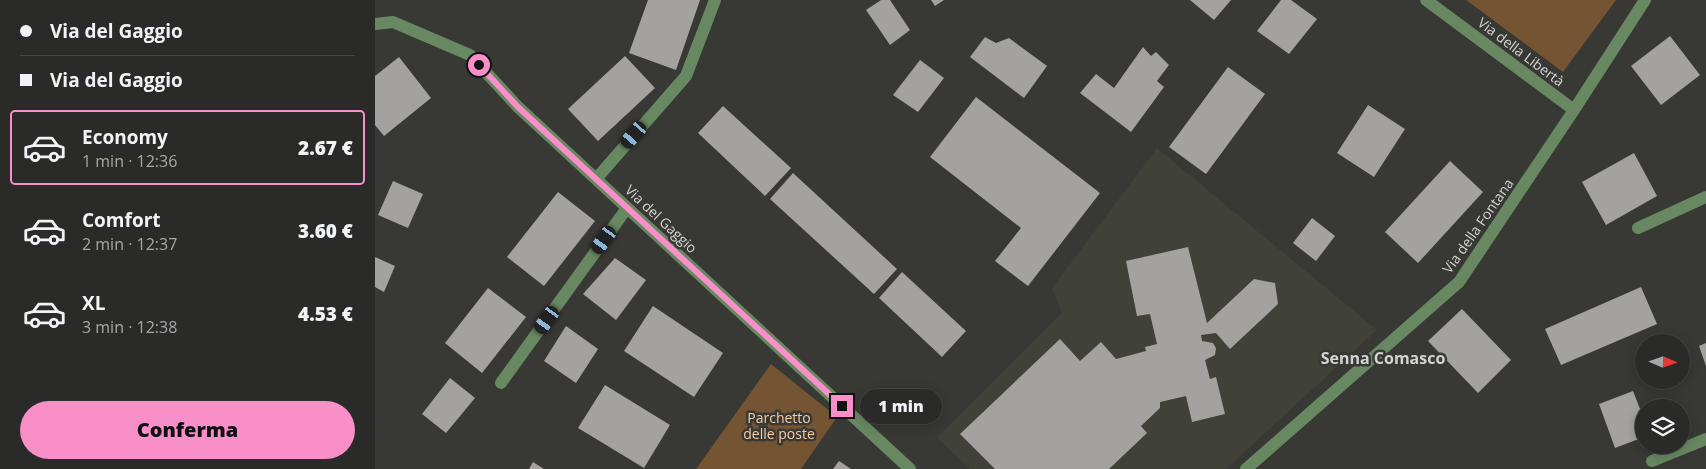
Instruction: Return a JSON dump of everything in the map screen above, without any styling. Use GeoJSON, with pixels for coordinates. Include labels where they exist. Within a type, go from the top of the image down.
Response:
{"type":"FeatureCollection","features":[{"type":"Feature","properties":{"kind":"street"},"geometry":{"type":"LineString","coordinates":[[596,179],[686,76],[715,0]]}},
{"type":"Feature","properties":{"kind":"street","name":"Via della Libertà"},"geometry":{"type":"LineString","coordinates":[[1426,0],[1574,110]]}},
{"type":"Feature","properties":{"kind":"street","name":"Via della Fontana"},"geometry":{"type":"LineString","coordinates":[[1246,469],[1459,282],[1645,0]]}},
{"type":"Feature","properties":{"kind":"street","name":"Via del Gaggio"},"geometry":{"type":"LineString","coordinates":[[375,24],[393,22],[470,55],[518,107],[910,469]]}},
{"type":"Feature","properties":{"kind":"street"},"geometry":{"type":"LineString","coordinates":[[1638,228],[1706,197]]}},
{"type":"Feature","properties":{"kind":"street"},"geometry":{"type":"LineString","coordinates":[[501,383],[627,208]]}},
{"type":"Feature","properties":{"kind":"street"},"geometry":{"type":"LineString","coordinates":[[1652,461],[1706,439]]}},
{"type":"Feature","properties":{"kind":"shaded area"},"geometry":{"type":"Polygon","coordinates":[[[1157,148],[1377,330],[1226,469],[970,469],[937,438],[1062,313],[1052,288],[1157,148]]]}},
{"type":"Feature","properties":{"kind":"green space"},"geometry":{"type":"Polygon","coordinates":[[[1466,0],[1616,0],[1563,72],[1466,0]]]}},
{"type":"Feature","properties":{"kind":"green space","name":"Parchetto delle poste"},"geometry":{"type":"Polygon","coordinates":[[[771,364],[837,417],[801,469],[696,469],[771,364]]]}},
{"type":"Feature","properties":{"kind":"building"},"geometry":{"type":"Polygon","coordinates":[[[648,0],[700,0],[676,70],[629,53],[648,0]]]}},
{"type":"Feature","properties":{"kind":"building"},"geometry":{"type":"Polygon","coordinates":[[[881,0],[890,0],[910,30],[890,45],[866,10],[881,0]]]}},
{"type":"Feature","properties":{"kind":"building"},"geometry":{"type":"Polygon","coordinates":[[[931,0],[944,0],[935,6],[931,0]]]}},
{"type":"Feature","properties":{"kind":"building"},"geometry":{"type":"Polygon","coordinates":[[[1190,0],[1231,0],[1214,20],[1190,0]]]}},
{"type":"Feature","properties":{"kind":"building"},"geometry":{"type":"Polygon","coordinates":[[[1281,0],[1291,0],[1317,19],[1289,54],[1257,31],[1281,0]]]}},
{"type":"Feature","properties":{"kind":"building"},"geometry":{"type":"Polygon","coordinates":[[[1670,36],[1700,75],[1661,105],[1631,66],[1670,36]]]}},
{"type":"Feature","properties":{"kind":"building"},"geometry":{"type":"Polygon","coordinates":[[[985,37],[996,43],[1009,38],[1047,66],[1024,98],[970,57],[985,37]]]}},
{"type":"Feature","properties":{"kind":"building"},"geometry":{"type":"Polygon","coordinates":[[[1143,47],[1151,56],[1156,52],[1169,65],[1157,81],[1164,87],[1131,132],[1080,93],[1096,74],[1114,88],[1143,47]]]}},
{"type":"Feature","properties":{"kind":"building"},"geometry":{"type":"Polygon","coordinates":[[[625,56],[655,88],[598,141],[568,109],[625,56]]]}},
{"type":"Feature","properties":{"kind":"building"},"geometry":{"type":"Polygon","coordinates":[[[399,57],[431,98],[384,136],[375,125],[375,76],[399,57]]]}},
{"type":"Feature","properties":{"kind":"building"},"geometry":{"type":"Polygon","coordinates":[[[920,60],[944,78],[918,112],[893,95],[920,60]]]}},
{"type":"Feature","properties":{"kind":"building"},"geometry":{"type":"Polygon","coordinates":[[[1228,67],[1265,94],[1206,174],[1169,147],[1228,67]]]}},
{"type":"Feature","properties":{"kind":"building"},"geometry":{"type":"Polygon","coordinates":[[[976,97],[1100,193],[1028,286],[995,261],[1021,228],[930,157],[976,97]]]}},
{"type":"Feature","properties":{"kind":"building"},"geometry":{"type":"Polygon","coordinates":[[[1368,105],[1405,129],[1374,177],[1337,153],[1368,105]]]}},
{"type":"Feature","properties":{"kind":"building"},"geometry":{"type":"Polygon","coordinates":[[[723,106],[791,168],[765,196],[698,133],[723,106]]]}},
{"type":"Feature","properties":{"kind":"building"},"geometry":{"type":"Polygon","coordinates":[[[1634,153],[1657,196],[1606,225],[1582,182],[1634,153]]]}},
{"type":"Feature","properties":{"kind":"building"},"geometry":{"type":"Polygon","coordinates":[[[1450,161],[1483,192],[1418,263],[1385,232],[1450,161]]]}},
{"type":"Feature","properties":{"kind":"building"},"geometry":{"type":"Polygon","coordinates":[[[793,173],[897,269],[874,294],[770,199],[793,173]]]}},
{"type":"Feature","properties":{"kind":"building"},"geometry":{"type":"Polygon","coordinates":[[[393,181],[423,194],[408,228],[378,215],[393,181]]]}},
{"type":"Feature","properties":{"kind":"building"},"geometry":{"type":"Polygon","coordinates":[[[558,192],[595,221],[544,286],[507,257],[558,192]]]}},
{"type":"Feature","properties":{"kind":"building"},"geometry":{"type":"Polygon","coordinates":[[[1312,218],[1335,236],[1316,261],[1293,243],[1312,218]]]}},
{"type":"Feature","properties":{"kind":"building"},"geometry":{"type":"Polygon","coordinates":[[[1188,247],[1207,323],[1254,279],[1275,283],[1278,304],[1230,349],[1216,333],[1201,335],[1202,341],[1213,343],[1216,348],[1215,355],[1205,360],[1210,379],[1216,377],[1225,414],[1192,422],[1186,396],[1160,402],[1160,408],[1141,426],[1147,433],[1109,469],[995,469],[960,434],[1060,339],[1080,361],[1101,342],[1116,359],[1146,351],[1145,347],[1157,344],[1150,314],[1137,316],[1126,261],[1188,247]]]}},
{"type":"Feature","properties":{"kind":"building"},"geometry":{"type":"Polygon","coordinates":[[[375,257],[395,266],[384,292],[375,287],[375,257]]]}},
{"type":"Feature","properties":{"kind":"building"},"geometry":{"type":"Polygon","coordinates":[[[615,258],[646,280],[616,320],[583,294],[615,258]]]}},
{"type":"Feature","properties":{"kind":"building"},"geometry":{"type":"Polygon","coordinates":[[[902,272],[966,331],[942,357],[879,298],[902,272]]]}},
{"type":"Feature","properties":{"kind":"building"},"geometry":{"type":"Polygon","coordinates":[[[1641,287],[1657,324],[1561,365],[1545,329],[1641,287]]]}},
{"type":"Feature","properties":{"kind":"building"},"geometry":{"type":"Polygon","coordinates":[[[488,288],[526,317],[482,373],[445,343],[488,288]]]}},
{"type":"Feature","properties":{"kind":"building"},"geometry":{"type":"Polygon","coordinates":[[[653,306],[723,353],[694,397],[624,351],[653,306]]]}},
{"type":"Feature","properties":{"kind":"building"},"geometry":{"type":"Polygon","coordinates":[[[1462,309],[1511,360],[1478,393],[1428,341],[1462,309]]]}},
{"type":"Feature","properties":{"kind":"building"},"geometry":{"type":"Polygon","coordinates":[[[566,326],[598,349],[576,383],[544,361],[566,326]]]}},
{"type":"Feature","properties":{"kind":"building"},"geometry":{"type":"Polygon","coordinates":[[[1706,343],[1706,366],[1699,346],[1706,343]]]}},
{"type":"Feature","properties":{"kind":"building"},"geometry":{"type":"Polygon","coordinates":[[[450,378],[475,398],[446,433],[422,414],[450,378]]]}},
{"type":"Feature","properties":{"kind":"building"},"geometry":{"type":"Polygon","coordinates":[[[605,385],[670,425],[644,468],[578,428],[605,385]]]}},
{"type":"Feature","properties":{"kind":"building"},"geometry":{"type":"Polygon","coordinates":[[[1633,391],[1636,399],[1635,440],[1615,448],[1599,404],[1633,391]]]}},
{"type":"Feature","properties":{"kind":"building"},"geometry":{"type":"Polygon","coordinates":[[[839,461],[851,469],[833,469],[839,461]]]}},
{"type":"Feature","properties":{"kind":"building"},"geometry":{"type":"Polygon","coordinates":[[[533,462],[544,469],[529,469],[533,462]]]}},
{"type":"Feature","properties":{"kind":"district","name":"Senna Comasco"},"geometry":{"type":"Point","coordinates":[1383,358]}},
{"type":"Feature","properties":{"kind":"route"},"geometry":{"type":"LineString","coordinates":[[479,65],[518,107],[842,406]]}}]}
